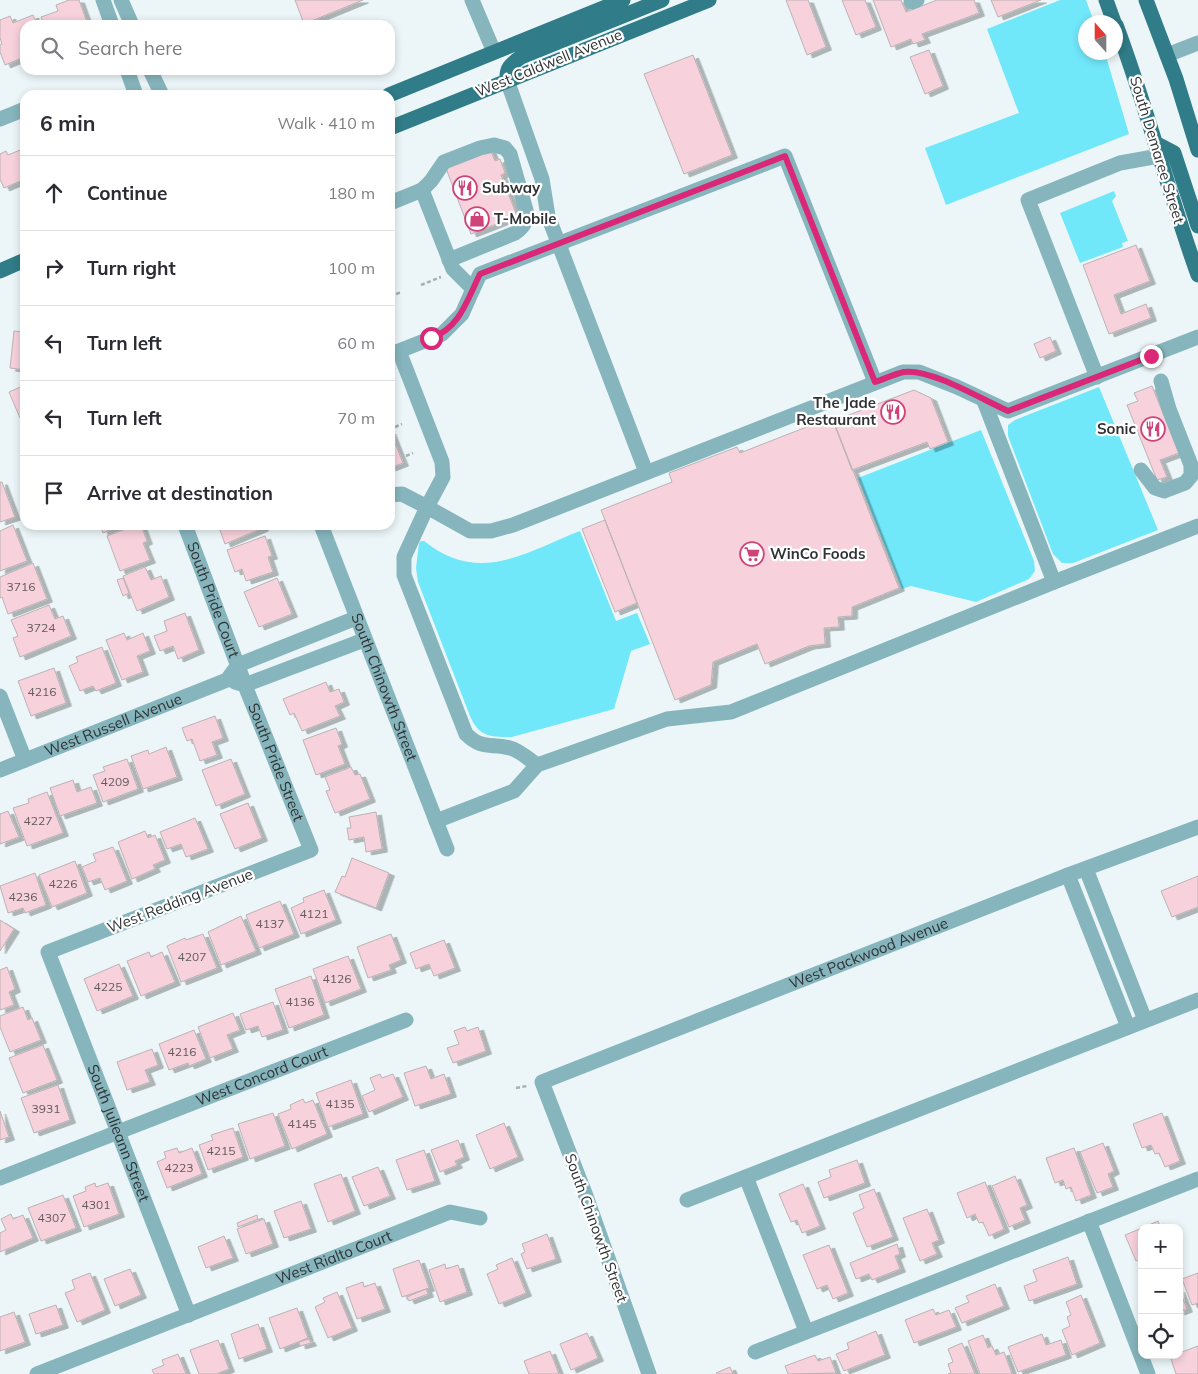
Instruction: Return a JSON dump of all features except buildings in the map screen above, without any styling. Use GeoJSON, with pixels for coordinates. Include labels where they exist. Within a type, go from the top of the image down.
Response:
{"type":"FeatureCollection","features":[{"type":"Feature","properties":{"kind":"main road","name":"West Caldwell Avenue"},"geometry":{"type":"LineString","coordinates":[[395,93],[623,0]]}},
{"type":"Feature","properties":{"kind":"main road"},"geometry":{"type":"LineString","coordinates":[[507,80],[506,71],[509,66],[521,57],[662,0]]}},
{"type":"Feature","properties":{"kind":"main road","name":"West Caldwell Avenue"},"geometry":{"type":"LineString","coordinates":[[395,126],[709,0]]}},
{"type":"Feature","properties":{"kind":"main road","name":"South Demaree Street"},"geometry":{"type":"LineString","coordinates":[[1106,0],[1112,15]]}},
{"type":"Feature","properties":{"kind":"main road"},"geometry":{"type":"LineString","coordinates":[[1146,0],[1167,55],[1198,150]]}},
{"type":"Feature","properties":{"kind":"main road","name":"South Demaree Street"},"geometry":{"type":"LineString","coordinates":[[1123,45],[1136,80],[1180,224],[1198,275]]}},
{"type":"Feature","properties":{"kind":"main road"},"geometry":{"type":"LineString","coordinates":[[1157,149],[1174,153],[1198,226]]}},
{"type":"Feature","properties":{"kind":"main road"},"geometry":{"type":"LineString","coordinates":[[0,271],[20,262]]}},
{"type":"Feature","properties":{"kind":"street"},"geometry":{"type":"LineString","coordinates":[[103,0],[110,20]]}},
{"type":"Feature","properties":{"kind":"street"},"geometry":{"type":"LineString","coordinates":[[121,0],[130,20]]}},
{"type":"Feature","properties":{"kind":"street"},"geometry":{"type":"LineString","coordinates":[[472,0],[494,52]]}},
{"type":"Feature","properties":{"kind":"street"},"geometry":{"type":"LineString","coordinates":[[911,0],[912,2],[917,0]]}},
{"type":"Feature","properties":{"kind":"street"},"geometry":{"type":"LineString","coordinates":[[1167,55],[1198,43]]}},
{"type":"Feature","properties":{"kind":"street"},"geometry":{"type":"LineString","coordinates":[[129,75],[134,90]]}},
{"type":"Feature","properties":{"kind":"street"},"geometry":{"type":"LineString","coordinates":[[152,75],[160,90]]}},
{"type":"Feature","properties":{"kind":"street"},"geometry":{"type":"LineString","coordinates":[[507,80],[542,179],[548,216],[646,472]]}},
{"type":"Feature","properties":{"kind":"street"},"geometry":{"type":"LineString","coordinates":[[0,119],[20,111]]}},
{"type":"Feature","properties":{"kind":"street"},"geometry":{"type":"LineString","coordinates":[[395,201],[422,190],[431,181],[444,162],[480,148],[494,145],[505,148],[510,154],[526,210],[527,219],[523,228],[449,260]]}},
{"type":"Feature","properties":{"kind":"street"},"geometry":{"type":"LineString","coordinates":[[1097,377],[1028,200],[1157,149]]}},
{"type":"Feature","properties":{"kind":"street"},"geometry":{"type":"LineString","coordinates":[[537,765],[512,748],[487,746],[474,742],[466,734],[404,575],[404,557],[443,477],[442,462],[395,352],[442,334],[462,314],[480,274],[785,156],[875,382]]}},
{"type":"Feature","properties":{"kind":"street"},"geometry":{"type":"LineString","coordinates":[[422,190],[453,269],[473,289]]}},
{"type":"Feature","properties":{"kind":"street"},"geometry":{"type":"LineString","coordinates":[[395,495],[402,494],[470,531],[491,531],[513,525],[904,372],[919,372],[957,387],[1008,411],[1198,337]]}},
{"type":"Feature","properties":{"kind":"street"},"geometry":{"type":"LineString","coordinates":[[1141,470],[1155,488],[1164,491],[1185,483],[1191,476],[1191,465],[1169,409],[1161,381]]}},
{"type":"Feature","properties":{"kind":"street"},"geometry":{"type":"LineString","coordinates":[[984,400],[1054,582]]}},
{"type":"Feature","properties":{"kind":"street"},"geometry":{"type":"LineString","coordinates":[[436,821],[514,791],[537,765],[667,719],[731,712],[1198,526]]}},
{"type":"Feature","properties":{"kind":"street","name":"South Pride Court"},"geometry":{"type":"LineString","coordinates":[[187,530],[241,675]]}},
{"type":"Feature","properties":{"kind":"street","name":"South Chinowth Street"},"geometry":{"type":"LineString","coordinates":[[323,530],[364,640],[447,849]]}},
{"type":"Feature","properties":{"kind":"street"},"geometry":{"type":"LineString","coordinates":[[241,675],[356,618]]}},
{"type":"Feature","properties":{"kind":"street"},"geometry":{"type":"LineString","coordinates":[[241,675],[364,640]]}},
{"type":"Feature","properties":{"kind":"street","name":"West Russell Avenue"},"geometry":{"type":"LineString","coordinates":[[0,770],[241,675]]}},
{"type":"Feature","properties":{"kind":"street","name":"South Pride Street"},"geometry":{"type":"LineString","coordinates":[[241,675],[311,850]]}},
{"type":"Feature","properties":{"kind":"street"},"geometry":{"type":"LineString","coordinates":[[0,696],[25,760]]}},
{"type":"Feature","properties":{"kind":"street","name":"West Packwood Avenue"},"geometry":{"type":"LineString","coordinates":[[542,1082],[1068,875],[1198,827]]}},
{"type":"Feature","properties":{"kind":"street","name":"West Redding Avenue"},"geometry":{"type":"LineString","coordinates":[[48,952],[311,850]]}},
{"type":"Feature","properties":{"kind":"street"},"geometry":{"type":"LineString","coordinates":[[1086,869],[1146,1020]]}},
{"type":"Feature","properties":{"kind":"street"},"geometry":{"type":"LineString","coordinates":[[1068,875],[1128,1027]]}},
{"type":"Feature","properties":{"kind":"street","name":"South Julieann Street"},"geometry":{"type":"LineString","coordinates":[[48,952],[189,1314]]}},
{"type":"Feature","properties":{"kind":"street"},"geometry":{"type":"LineString","coordinates":[[687,1200],[1198,1000]]}},
{"type":"Feature","properties":{"kind":"street","name":"West Concord Court"},"geometry":{"type":"LineString","coordinates":[[0,1178],[406,1020]]}},
{"type":"Feature","properties":{"kind":"street","name":"South Chinowth Street"},"geometry":{"type":"LineString","coordinates":[[542,1082],[586,1196],[649,1374]]}},
{"type":"Feature","properties":{"kind":"street"},"geometry":{"type":"LineString","coordinates":[[746,1176],[806,1331]]}},
{"type":"Feature","properties":{"kind":"street"},"geometry":{"type":"LineString","coordinates":[[755,1352],[1198,1179]]}},
{"type":"Feature","properties":{"kind":"street","name":"West Rialto Court"},"geometry":{"type":"LineString","coordinates":[[36,1374],[450,1212],[480,1218]]}},
{"type":"Feature","properties":{"kind":"street"},"geometry":{"type":"LineString","coordinates":[[1089,1221],[1138,1346]]}},
{"type":"Feature","properties":{"kind":"street"},"geometry":{"type":"LineString","coordinates":[[1143,1359],[1148,1374]]}},
{"type":"Feature","properties":{"kind":"path"},"geometry":{"type":"LineString","coordinates":[[421,285],[444,276]]}},
{"type":"Feature","properties":{"kind":"path"},"geometry":{"type":"LineString","coordinates":[[395,294],[402,292]]}},
{"type":"Feature","properties":{"kind":"path"},"geometry":{"type":"LineString","coordinates":[[395,427],[402,424]]}},
{"type":"Feature","properties":{"kind":"path"},"geometry":{"type":"LineString","coordinates":[[406,456],[413,453]]}},
{"type":"Feature","properties":{"kind":"shaded area"},"geometry":{"type":"Polygon","coordinates":[[[1060,0],[1086,0],[1091,15],[1078,15],[1078,60],[1107,60],[1129,134],[946,205],[925,148],[1019,113],[987,29],[1060,0]]]}},
{"type":"Feature","properties":{"kind":"shaded area"},"geometry":{"type":"Polygon","coordinates":[[[1114,191],[1116,196],[1112,201],[1128,241],[1122,243],[1123,247],[1080,263],[1060,213],[1114,191]]]}},
{"type":"Feature","properties":{"kind":"shaded area"},"geometry":{"type":"Polygon","coordinates":[[[1099,387],[1158,530],[1073,563],[1062,563],[1053,554],[1008,436],[1008,425],[1015,420],[1099,387]]]}},
{"type":"Feature","properties":{"kind":"shaded area"},"geometry":{"type":"Polygon","coordinates":[[[981,430],[1034,561],[1035,571],[1029,579],[976,602],[911,586],[902,589],[858,478],[981,430]]]}},
{"type":"Feature","properties":{"kind":"shaded area"},"geometry":{"type":"Polygon","coordinates":[[[580,531],[616,621],[637,613],[650,644],[631,651],[614,709],[512,737],[497,737],[481,732],[470,716],[418,582],[416,568],[419,543],[424,541],[444,554],[464,561],[483,563],[502,561],[521,555],[580,531]]]}},
{"type":"Feature","properties":{"kind":"place","name":"Subway"},"geometry":{"type":"Point","coordinates":[465,188]}},
{"type":"Feature","properties":{"kind":"place","name":"T-Mobile"},"geometry":{"type":"Point","coordinates":[477,219]}},
{"type":"Feature","properties":{"kind":"place","name":"The Jade Restaurant"},"geometry":{"type":"Point","coordinates":[893,412]}},
{"type":"Feature","properties":{"kind":"place","name":"Sonic"},"geometry":{"type":"Point","coordinates":[1153,429]}},
{"type":"Feature","properties":{"kind":"place","name":"WinCo Foods"},"geometry":{"type":"Point","coordinates":[752,554]}},
{"type":"Feature","properties":{"kind":"route"},"geometry":{"type":"LineString","coordinates":[[431,338],[442,334],[462,314],[480,274],[785,156],[875,382],[904,372],[919,372],[957,387],[1008,411],[1151,356]]}}]}
